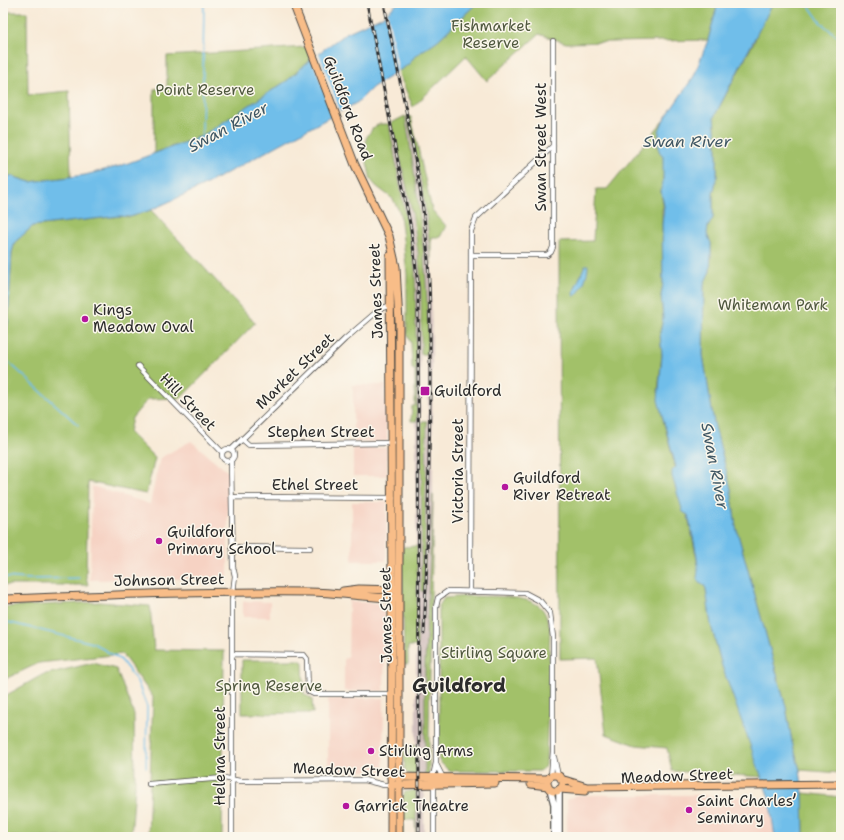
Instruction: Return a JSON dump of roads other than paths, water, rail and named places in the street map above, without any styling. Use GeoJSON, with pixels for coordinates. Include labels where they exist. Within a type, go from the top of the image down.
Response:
{"type":"FeatureCollection","features":[{"type":"Feature","properties":{"kind":"main road","name":"Guildford Road"},"geometry":{"type":"LineString","coordinates":[[293,3],[356,166],[383,220]]}},
{"type":"Feature","properties":{"kind":"main road","name":"James Street"},"geometry":{"type":"LineString","coordinates":[[383,220],[389,250],[398,333],[398,435],[395,498],[395,781],[391,837]]}},
{"type":"Feature","properties":{"kind":"main road","name":"James Street"},"geometry":{"type":"LineString","coordinates":[[395,306],[391,364],[391,444],[395,498]]}},
{"type":"Feature","properties":{"kind":"main road"},"geometry":{"type":"LineString","coordinates":[[391,364],[393,338],[398,333]]}},
{"type":"Feature","properties":{"kind":"main road","name":"Johnson Street"},"geometry":{"type":"LineString","coordinates":[[336,592],[359,589],[395,590]]}},
{"type":"Feature","properties":{"kind":"main road","name":"Johnson Street"},"geometry":{"type":"LineString","coordinates":[[3,599],[82,595],[233,592],[336,592],[396,598]]}},
{"type":"Feature","properties":{"kind":"main road","name":"Meadow Street"},"geometry":{"type":"LineString","coordinates":[[432,781],[443,778],[553,781],[587,787],[750,786]]}},
{"type":"Feature","properties":{"kind":"main road","name":"James Street"},"geometry":{"type":"LineString","coordinates":[[395,781],[399,837]]}},
{"type":"Feature","properties":{"kind":"main road","name":"Meadow Street"},"geometry":{"type":"LineString","coordinates":[[395,781],[528,784],[553,781]]}},
{"type":"Feature","properties":{"kind":"main road"},"geometry":{"type":"LineString","coordinates":[[553,781],[562,785],[559,789]]}},
{"type":"Feature","properties":{"kind":"main road","name":"Meadow Street"},"geometry":{"type":"LineString","coordinates":[[553,781],[559,789],[585,791],[674,791],[750,786]]}},
{"type":"Feature","properties":{"kind":"main road"},"geometry":{"type":"LineString","coordinates":[[750,786],[841,784]]}},
{"type":"Feature","properties":{"kind":"street","name":"Swan Street West"},"geometry":{"type":"LineString","coordinates":[[471,255],[547,255],[551,252],[553,247],[553,41]]}},
{"type":"Feature","properties":{"kind":"street"},"geometry":{"type":"LineString","coordinates":[[471,255],[471,231],[476,218],[553,146]]}},
{"type":"Feature","properties":{"kind":"street","name":"Victoria Street"},"geometry":{"type":"LineString","coordinates":[[470,591],[471,255]]}},
{"type":"Feature","properties":{"kind":"street","name":"Market Street"},"geometry":{"type":"LineString","coordinates":[[232,449],[345,339],[378,312],[395,306]]}},
{"type":"Feature","properties":{"kind":"street","name":"Hill Street"},"geometry":{"type":"LineString","coordinates":[[138,366],[222,452]]}},
{"type":"Feature","properties":{"kind":"street","name":"Stephen Street"},"geometry":{"type":"LineString","coordinates":[[242,439],[249,445],[391,444],[395,442],[398,435]]}},
{"type":"Feature","properties":{"kind":"street"},"geometry":{"type":"LineString","coordinates":[[225,449],[232,449],[235,454],[231,461],[224,459],[222,452],[225,449]]}},
{"type":"Feature","properties":{"kind":"street","name":"Helena Street"},"geometry":{"type":"LineString","coordinates":[[231,461],[232,548],[235,586],[233,592],[232,654],[232,837]]}},
{"type":"Feature","properties":{"kind":"street","name":"Ethel Street"},"geometry":{"type":"LineString","coordinates":[[232,497],[395,498]]}},
{"type":"Feature","properties":{"kind":"street"},"geometry":{"type":"LineString","coordinates":[[232,548],[310,548]]}},
{"type":"Feature","properties":{"kind":"street"},"geometry":{"type":"LineString","coordinates":[[434,837],[432,781],[436,763],[436,607],[438,598],[446,592],[470,591],[525,593],[537,598],[546,607],[551,617],[553,628],[554,837]]}},
{"type":"Feature","properties":{"kind":"street"},"geometry":{"type":"LineString","coordinates":[[232,654],[304,655],[307,659],[308,691],[314,694],[396,694]]}},
{"type":"Feature","properties":{"kind":"street"},"geometry":{"type":"LineString","coordinates":[[553,752],[553,781]]}},
{"type":"Feature","properties":{"kind":"street"},"geometry":{"type":"LineString","coordinates":[[436,763],[443,778]]}},
{"type":"Feature","properties":{"kind":"street","name":"Meadow Street"},"geometry":{"type":"LineString","coordinates":[[149,784],[224,778],[232,780],[370,780],[373,783],[384,786],[395,781]]}},
{"type":"Feature","properties":{"kind":"street"},"geometry":{"type":"LineString","coordinates":[[559,789],[559,837]]}},
{"type":"Feature","properties":{"kind":"water","name":"Swan River"},"geometry":{"type":"Polygon","coordinates":[[[398,3],[477,3],[438,40],[415,56],[408,65],[373,87],[358,102],[201,187],[151,210],[130,217],[120,216],[33,226],[15,242],[12,252],[8,323],[3,347],[3,176],[11,176],[30,182],[85,175],[120,166],[202,136],[288,80],[311,59],[346,33],[383,16],[398,3]]]}},
{"type":"Feature","properties":{"kind":"water","name":"Swan River"},"geometry":{"type":"Polygon","coordinates":[[[718,3],[773,3],[714,117],[717,151],[717,177],[713,194],[713,218],[708,227],[707,234],[711,243],[711,254],[710,271],[704,284],[703,355],[714,423],[731,489],[736,527],[786,707],[792,742],[800,770],[803,793],[804,837],[775,837],[769,798],[722,666],[711,625],[706,589],[704,585],[699,583],[697,578],[697,556],[688,515],[683,512],[672,476],[672,471],[676,467],[658,400],[662,355],[660,333],[663,318],[661,296],[663,283],[662,224],[664,206],[661,191],[663,182],[663,156],[659,151],[659,131],[663,121],[694,76],[708,40],[718,3]]]}},
{"type":"Feature","properties":{"kind":"water"},"geometry":{"type":"Polygon","coordinates":[[[585,265],[588,265],[586,278],[580,291],[574,297],[573,293],[585,265]]]}},
{"type":"Feature","properties":{"kind":"waterway"},"geometry":{"type":"LineString","coordinates":[[202,136],[204,3]]}},
{"type":"Feature","properties":{"kind":"waterway"},"geometry":{"type":"LineString","coordinates":[[807,3],[821,23],[841,39]]}},
{"type":"Feature","properties":{"kind":"waterway"},"geometry":{"type":"LineString","coordinates":[[3,357],[78,425]]}},
{"type":"Feature","properties":{"kind":"waterway"},"geometry":{"type":"LineString","coordinates":[[3,577],[30,579],[79,578]]}},
{"type":"Feature","properties":{"kind":"waterway"},"geometry":{"type":"LineString","coordinates":[[3,621],[93,643],[121,660],[137,681],[147,707],[146,767]]}},
{"type":"Feature","properties":{"kind":"railway"},"geometry":{"type":"LineString","coordinates":[[367,3],[411,229],[418,285],[419,837]]}},
{"type":"Feature","properties":{"kind":"railway"},"geometry":{"type":"LineString","coordinates":[[384,3],[408,119],[423,206],[428,255],[430,394],[424,633]]}},
{"type":"Feature","properties":{"kind":"place","name":"Kings Meadow Oval"},"geometry":{"type":"Point","coordinates":[85,319]}},
{"type":"Feature","properties":{"kind":"place","name":"Guildford"},"geometry":{"type":"Point","coordinates":[425,391]}},
{"type":"Feature","properties":{"kind":"place","name":"Guildford River Retreat"},"geometry":{"type":"Point","coordinates":[505,487]}},
{"type":"Feature","properties":{"kind":"place","name":"Guildford Primary School"},"geometry":{"type":"Point","coordinates":[159,541]}},
{"type":"Feature","properties":{"kind":"place","name":"Stirling Arms"},"geometry":{"type":"Point","coordinates":[371,751]}},
{"type":"Feature","properties":{"kind":"place","name":"Garrick Theatre"},"geometry":{"type":"Point","coordinates":[346,806]}},
{"type":"Feature","properties":{"kind":"place","name":"Saint Charles’ Seminary"},"geometry":{"type":"Point","coordinates":[689,810]}},
{"type":"Feature","properties":{"kind":"district","name":"Guildford"},"geometry":{"type":"Point","coordinates":[459,685]}},
{"type":"Feature","properties":{"kind":"park label","name":"Fishmarket Reserve"},"geometry":{"type":"Point","coordinates":[491,34]}},
{"type":"Feature","properties":{"kind":"park label","name":"Point Reserve"},"geometry":{"type":"Point","coordinates":[205,90]}},
{"type":"Feature","properties":{"kind":"park label","name":"Whiteman Park"},"geometry":{"type":"Point","coordinates":[773,305]}},
{"type":"Feature","properties":{"kind":"park label","name":"Stirling Square"},"geometry":{"type":"Point","coordinates":[494,653]}},
{"type":"Feature","properties":{"kind":"park label","name":"Spring Reserve"},"geometry":{"type":"Point","coordinates":[269,686]}}]}
